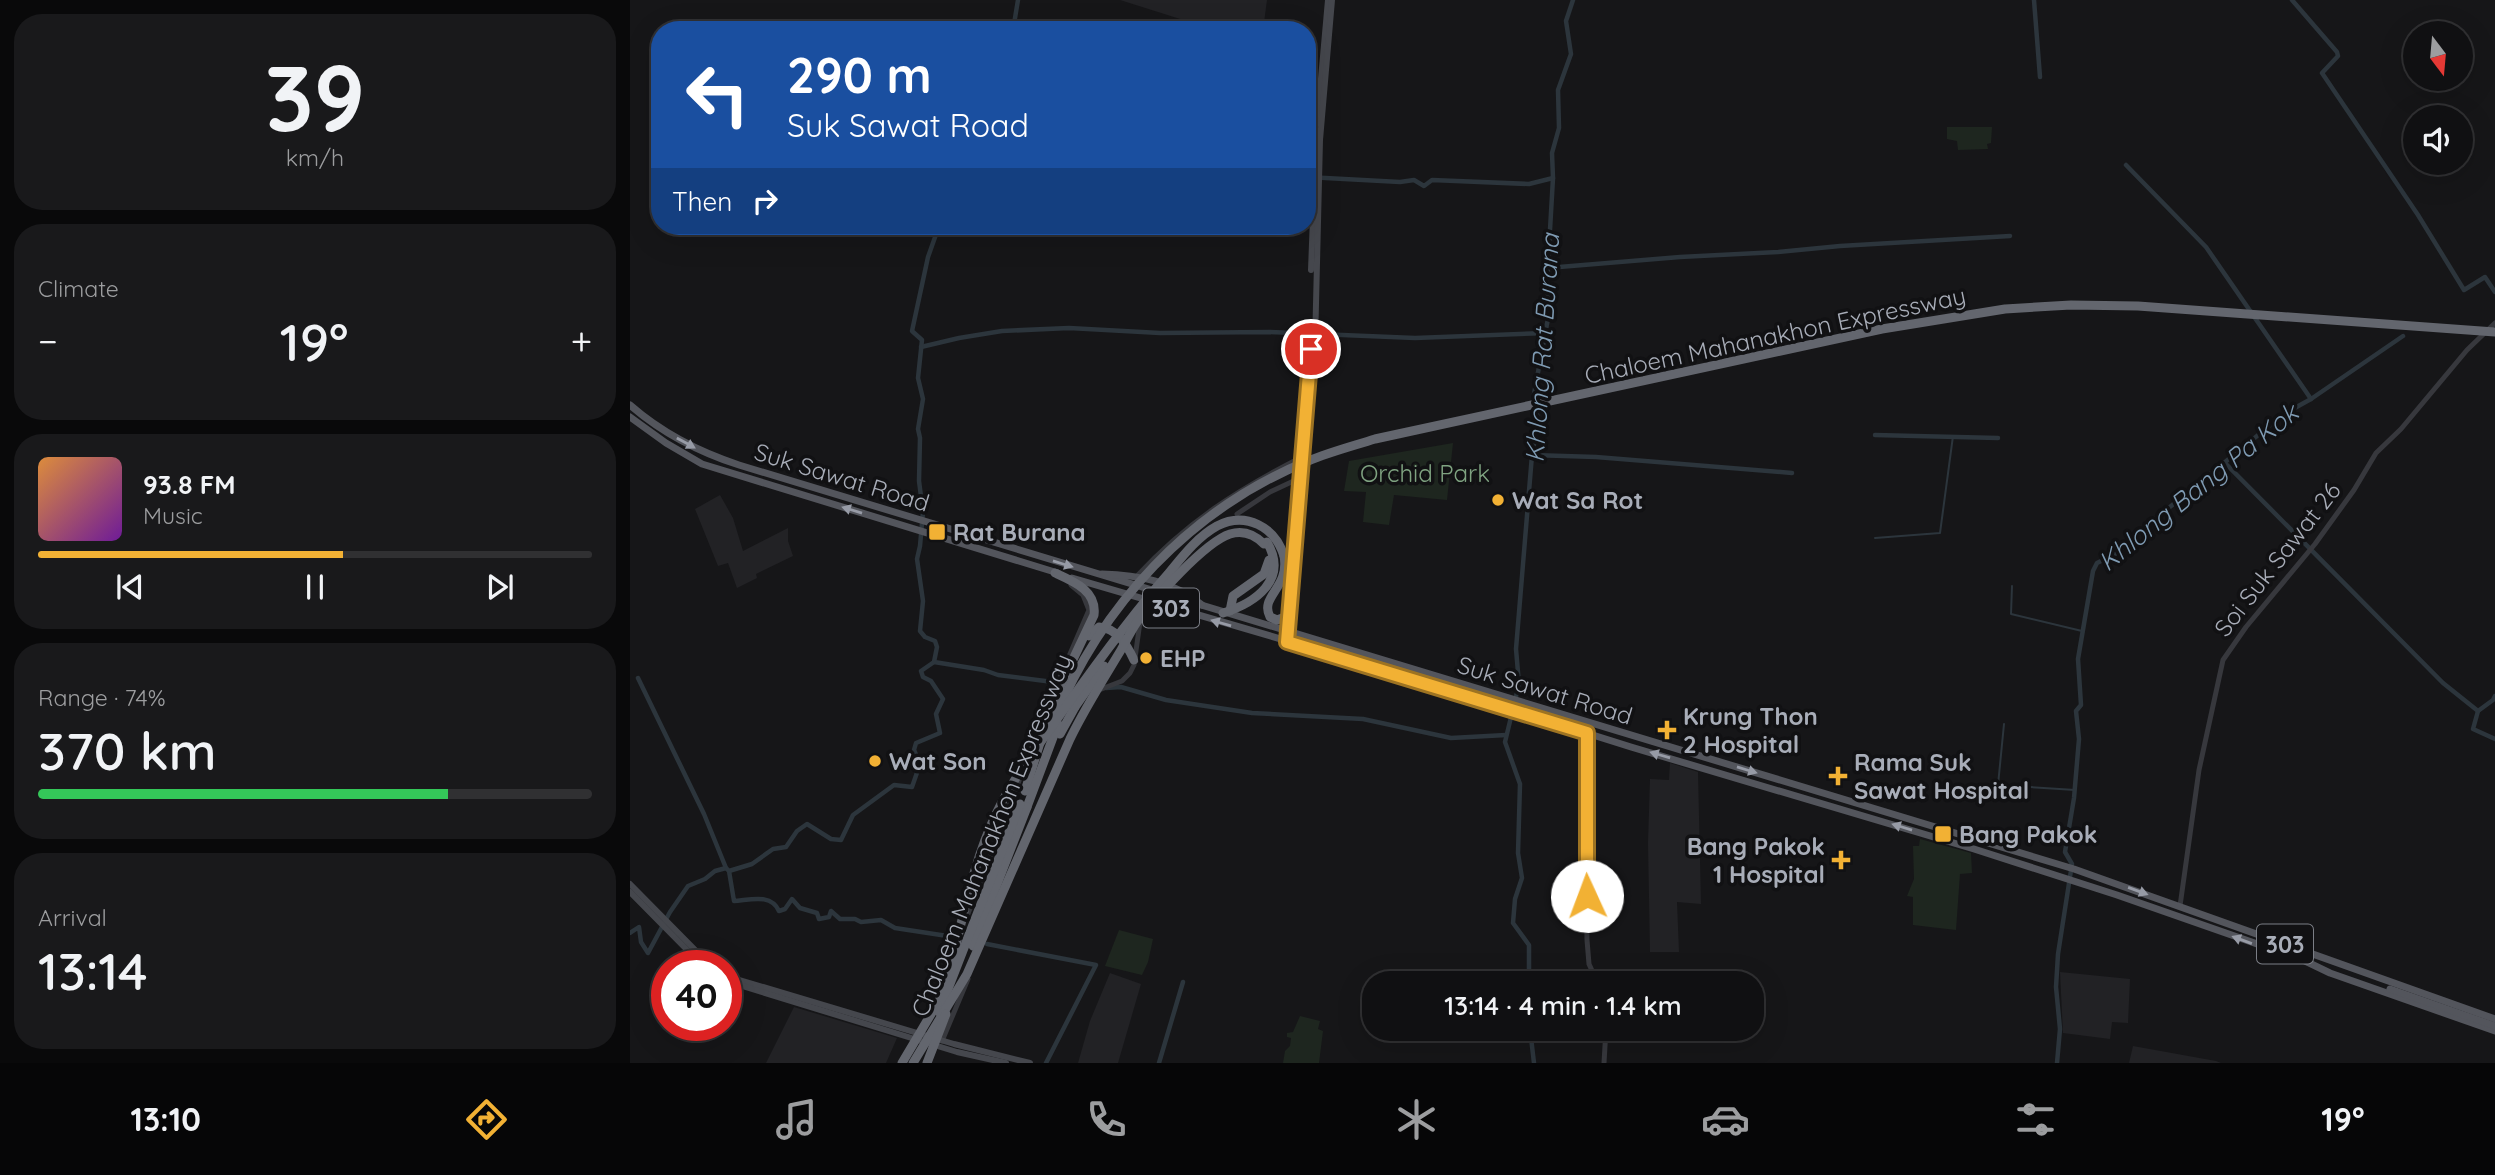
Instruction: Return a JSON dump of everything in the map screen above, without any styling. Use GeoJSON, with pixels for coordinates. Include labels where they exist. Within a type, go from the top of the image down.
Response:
{"type":"FeatureCollection","features":[{"type":"Feature","properties":{"kind":"highway","name":"Chaloem Mahanakhon Expressway"},"geometry":{"type":"LineString","coordinates":[[927,1063],[1019,805],[1037,780],[1076,673],[1109,619],[1149,571],[1181,539],[1230,502],[1290,468],[1375,439],[1882,328],[1994,310],[2071,305],[2138,306],[2495,331]]}},
{"type":"Feature","properties":{"kind":"highway","name":"Chaloem Mahanakhon Expressway"},"geometry":{"type":"LineString","coordinates":[[919,1063],[1019,805],[1081,674],[1110,627],[1138,590],[1178,550],[1224,512],[1270,485],[1318,463],[1373,445],[1880,334],[2001,315],[2071,311],[2137,312],[2495,337]]}},
{"type":"Feature","properties":{"kind":"highway"},"geometry":{"type":"LineString","coordinates":[[936,1006],[980,854],[996,813],[1019,774],[1118,633],[1191,548],[1219,525],[1240,520],[1261,525],[1274,536],[1284,556],[1284,577],[1268,601],[1267,612],[1272,619],[1280,620],[1291,609]]}},
{"type":"Feature","properties":{"kind":"highway"},"geometry":{"type":"LineString","coordinates":[[1037,780],[1075,707],[1133,621],[1201,548],[1222,532],[1236,528],[1253,531],[1265,543],[1274,561],[1268,585],[1255,600],[1227,612]]}},
{"type":"Feature","properties":{"kind":"highway"},"geometry":{"type":"LineString","coordinates":[[913,1063],[967,974],[1076,727],[1136,623],[1187,566],[1219,540],[1230,534],[1252,535],[1265,543],[1269,556],[1268,568],[1261,577],[1234,595],[1227,612]]}},
{"type":"Feature","properties":{"kind":"highway"},"geometry":{"type":"LineString","coordinates":[[1025,791],[1052,704],[1093,620],[1095,610],[1093,600],[1082,587],[1052,572]]}},
{"type":"Feature","properties":{"kind":"highway"},"geometry":{"type":"LineString","coordinates":[[1267,612],[1286,632]]}},
{"type":"Feature","properties":{"kind":"highway"},"geometry":{"type":"LineString","coordinates":[[1079,648],[1097,628],[1105,627],[1125,643],[1134,660]]}},
{"type":"Feature","properties":{"kind":"highway"},"geometry":{"type":"LineString","coordinates":[[902,1063],[959,970],[936,1022]]}},
{"type":"Feature","properties":{"kind":"main road"},"geometry":{"type":"LineString","coordinates":[[1316,172],[1330,0]]}},
{"type":"Feature","properties":{"kind":"main road"},"geometry":{"type":"LineString","coordinates":[[1286,632],[1291,609],[1313,334],[1315,235]]}},
{"type":"Feature","properties":{"kind":"main road"},"geometry":{"type":"LineString","coordinates":[[1289,642],[1286,632],[1313,334]]}},
{"type":"Feature","properties":{"kind":"main road","name":"Suk Sawat Road"},"geometry":{"type":"LineString","coordinates":[[630,405],[656,425],[701,451],[739,465],[2074,869],[2495,1019]]}},
{"type":"Feature","properties":{"kind":"main road","name":"Suk Sawat Road"},"geometry":{"type":"LineString","coordinates":[[630,417],[702,464],[1165,607],[1289,642],[2061,876],[2306,962],[2330,973],[2495,1028]]}},
{"type":"Feature","properties":{"kind":"main road"},"geometry":{"type":"LineString","coordinates":[[790,492],[792,481]]}},
{"type":"Feature","properties":{"kind":"main road"},"geometry":{"type":"LineString","coordinates":[[1091,573],[1137,576],[1187,594],[1206,608]]}},
{"type":"Feature","properties":{"kind":"main road"},"geometry":{"type":"LineString","coordinates":[[1631,747],[1634,736]]}},
{"type":"Feature","properties":{"kind":"main road"},"geometry":{"type":"LineString","coordinates":[[630,884],[694,950]]}},
{"type":"Feature","properties":{"kind":"main road"},"geometry":{"type":"LineString","coordinates":[[630,892],[652,909]]}},
{"type":"Feature","properties":{"kind":"main road"},"geometry":{"type":"LineString","coordinates":[[679,936],[690,950]]}},
{"type":"Feature","properties":{"kind":"main road","name":"303"},"geometry":{"type":"LineString","coordinates":[[2306,962],[2495,1028]]}},
{"type":"Feature","properties":{"kind":"main road"},"geometry":{"type":"LineString","coordinates":[[742,983],[942,1041],[1030,1063]]}},
{"type":"Feature","properties":{"kind":"main road"},"geometry":{"type":"LineString","coordinates":[[742,983],[957,1052],[1006,1063]]}},
{"type":"Feature","properties":{"kind":"street","name":"Soi Suk Sawat 26"},"geometry":{"type":"LineString","coordinates":[[2180,906],[2199,770],[2222,660],[2315,544],[2354,490],[2375,453],[2401,429],[2467,350],[2495,323]]}},
{"type":"Feature","properties":{"kind":"street"},"geometry":{"type":"LineString","coordinates":[[1137,576],[1167,544],[1220,503],[1246,486],[1302,457]]}},
{"type":"Feature","properties":{"kind":"street"},"geometry":{"type":"LineString","coordinates":[[1237,514],[1261,497],[1300,478]]}},
{"type":"Feature","properties":{"kind":"street"},"geometry":{"type":"LineString","coordinates":[[921,1035],[1019,805],[1051,697],[1089,610],[1086,600],[1078,590],[1052,572]]}},
{"type":"Feature","properties":{"kind":"street"},"geometry":{"type":"LineString","coordinates":[[942,1041],[1085,710],[1098,690],[1125,679],[1133,669],[1140,622],[1165,607]]}},
{"type":"Feature","properties":{"kind":"street"},"geometry":{"type":"LineString","coordinates":[[1588,722],[1585,855],[1587,948],[1592,971]]}},
{"type":"Feature","properties":{"kind":"street"},"geometry":{"type":"LineString","coordinates":[[1604,1063],[1605,1041]]}},
{"type":"Feature","properties":{"kind":"shaded area"},"geometry":{"type":"Polygon","coordinates":[[[1120,0],[1267,0],[1264,21],[1186,21],[1120,0]]]}},
{"type":"Feature","properties":{"kind":"shaded area"},"geometry":{"type":"Polygon","coordinates":[[[720,495],[733,518],[743,551],[788,528],[788,541],[793,556],[756,574],[757,578],[737,588],[728,563],[718,566],[695,509],[720,495]]]}},
{"type":"Feature","properties":{"kind":"shaded area"},"geometry":{"type":"Polygon","coordinates":[[[1670,763],[1698,772],[1701,904],[1677,902],[1679,952],[1650,952],[1650,779],[1669,780],[1670,763]]]}},
{"type":"Feature","properties":{"kind":"shaded area"},"geometry":{"type":"Polygon","coordinates":[[[2060,972],[2130,979],[2128,1023],[2112,1022],[2110,1039],[2063,1033],[2060,972]]]}},
{"type":"Feature","properties":{"kind":"shaded area"},"geometry":{"type":"Polygon","coordinates":[[[1110,973],[1141,984],[1118,1063],[1078,1063],[1090,1021],[1110,973]]]}},
{"type":"Feature","properties":{"kind":"shaded area"},"geometry":{"type":"Polygon","coordinates":[[[794,1007],[897,1038],[886,1063],[766,1063],[794,1007]]]}},
{"type":"Feature","properties":{"kind":"shaded area"},"geometry":{"type":"Polygon","coordinates":[[[2133,1046],[2216,1061],[2221,1063],[2129,1063],[2133,1046]]]}},
{"type":"Feature","properties":{"kind":"green space"},"geometry":{"type":"Polygon","coordinates":[[[1947,127],[1992,127],[1991,143],[1987,144],[1988,149],[1958,150],[1957,141],[1947,139],[1947,127]]]}},
{"type":"Feature","properties":{"kind":"green space","name":"Orchid Park"},"geometry":{"type":"Polygon","coordinates":[[[1453,443],[1447,500],[1394,495],[1389,525],[1363,522],[1366,492],[1344,491],[1349,461],[1453,443]]]}},
{"type":"Feature","properties":{"kind":"green space"},"geometry":{"type":"Polygon","coordinates":[[[1920,839],[1971,853],[1972,873],[1960,874],[1956,930],[1913,925],[1913,897],[1907,896],[1914,879],[1913,846],[1919,846],[1920,839]]]}},
{"type":"Feature","properties":{"kind":"green space"},"geometry":{"type":"Polygon","coordinates":[[[1119,930],[1153,939],[1142,975],[1105,966],[1119,930]]]}},
{"type":"Feature","properties":{"kind":"green space"},"geometry":{"type":"Polygon","coordinates":[[[1300,1016],[1320,1021],[1318,1029],[1323,1031],[1319,1063],[1283,1063],[1285,1051],[1290,1046],[1291,1038],[1287,1037],[1287,1033],[1293,1032],[1300,1016]]]}},
{"type":"Feature","properties":{"kind":"waterway"},"geometry":{"type":"LineString","coordinates":[[1014,21],[1018,0]]}},
{"type":"Feature","properties":{"kind":"waterway","name":"Khlong Rat Burana"},"geometry":{"type":"LineString","coordinates":[[1529,971],[1529,945],[1513,923],[1515,899],[1522,878],[1518,853],[1520,784],[1505,742],[1519,684],[1516,649],[1532,455],[1538,421],[1534,394],[1549,313],[1547,282],[1552,153],[1559,128],[1558,90],[1571,54],[1566,21],[1573,0]]}},
{"type":"Feature","properties":{"kind":"waterway"},"geometry":{"type":"LineString","coordinates":[[2034,0],[2040,77]]}},
{"type":"Feature","properties":{"kind":"waterway"},"geometry":{"type":"LineString","coordinates":[[2292,0],[2337,52],[2338,56],[2322,73],[2418,215],[2464,290],[2485,277],[2495,292]]}},
{"type":"Feature","properties":{"kind":"waterway"},"geometry":{"type":"LineString","coordinates":[[2126,165],[2206,247],[2311,399]]}},
{"type":"Feature","properties":{"kind":"waterway"},"geometry":{"type":"LineString","coordinates":[[1316,177],[1400,182],[1414,180],[1424,186],[1432,180],[1529,184],[1553,178]]}},
{"type":"Feature","properties":{"kind":"waterway"},"geometry":{"type":"LineString","coordinates":[[630,933],[639,927],[641,942],[648,953],[670,912],[688,886],[705,879],[715,871],[726,868],[729,871],[752,864],[773,849],[786,847],[797,831],[807,824],[831,839],[841,840],[853,815],[894,785],[912,787],[920,764],[914,750],[916,743],[940,733],[936,714],[943,699],[931,681],[923,677],[921,671],[934,662],[937,647],[935,641],[925,637],[920,631],[923,601],[917,559],[923,512],[919,481],[918,429],[923,399],[918,378],[922,340],[912,331],[928,257],[936,235]]}},
{"type":"Feature","properties":{"kind":"waterway"},"geometry":{"type":"LineString","coordinates":[[1547,268],[2010,236]]}},
{"type":"Feature","properties":{"kind":"waterway"},"geometry":{"type":"LineString","coordinates":[[921,347],[1002,331],[1069,328],[1160,333],[1269,332],[1415,338],[1547,333]]}},
{"type":"Feature","properties":{"kind":"waterway","name":"Khlong Bang Pa Kok"},"geometry":{"type":"LineString","coordinates":[[2057,1063],[2060,1029],[2056,987],[2058,954],[2072,864],[2065,852],[2074,798],[2079,739],[2076,711],[2081,705],[2078,659],[2093,571],[2097,563],[2117,553],[2284,414],[2311,399],[2403,336]]}},
{"type":"Feature","properties":{"kind":"waterway"},"geometry":{"type":"LineString","coordinates":[[1875,435],[1998,438]]}},
{"type":"Feature","properties":{"kind":"waterway"},"geometry":{"type":"LineString","coordinates":[[1875,538],[1940,533],[1953,436]]}},
{"type":"Feature","properties":{"kind":"waterway"},"geometry":{"type":"LineString","coordinates":[[1532,455],[1596,457],[1792,473]]}},
{"type":"Feature","properties":{"kind":"waterway"},"geometry":{"type":"LineString","coordinates":[[2225,463],[2443,683],[2478,711]]}},
{"type":"Feature","properties":{"kind":"waterway"},"geometry":{"type":"LineString","coordinates":[[2012,586],[2011,614],[2082,631]]}},
{"type":"Feature","properties":{"kind":"waterway"},"geometry":{"type":"LineString","coordinates":[[934,662],[984,670],[998,675],[1053,682]]}},
{"type":"Feature","properties":{"kind":"waterway"},"geometry":{"type":"LineString","coordinates":[[638,678],[704,814],[726,868]]}},
{"type":"Feature","properties":{"kind":"waterway"},"geometry":{"type":"LineString","coordinates":[[1106,688],[1121,687],[1166,700],[1252,713],[1363,719],[1451,738],[1506,735]]}},
{"type":"Feature","properties":{"kind":"waterway"},"geometry":{"type":"LineString","coordinates":[[2495,696],[2478,711],[2473,729],[2495,739]]}},
{"type":"Feature","properties":{"kind":"waterway"},"geometry":{"type":"LineString","coordinates":[[2004,724],[1998,785],[2075,790]]}},
{"type":"Feature","properties":{"kind":"waterway"},"geometry":{"type":"LineString","coordinates":[[729,871],[734,901],[765,900],[775,905],[779,911],[785,909],[792,899],[800,908],[817,913],[819,919],[829,917],[831,911],[840,919],[855,919],[861,922],[881,920],[895,928],[954,937]]}},
{"type":"Feature","properties":{"kind":"waterway"},"geometry":{"type":"LineString","coordinates":[[987,944],[1096,965],[1046,1063]]}},
{"type":"Feature","properties":{"kind":"waterway"},"geometry":{"type":"LineString","coordinates":[[1159,1063],[1183,982]]}},
{"type":"Feature","properties":{"kind":"waterway","name":"Khlong Rat Burana"},"geometry":{"type":"LineString","coordinates":[[1531,1041],[1534,1063]]}},
{"type":"Feature","properties":{"kind":"place","name":"Wat Sa Rot"},"geometry":{"type":"Point","coordinates":[1498,500]}},
{"type":"Feature","properties":{"kind":"place","name":"Rat Burana"},"geometry":{"type":"Point","coordinates":[937,532]}},
{"type":"Feature","properties":{"kind":"place","name":"EHP"},"geometry":{"type":"Point","coordinates":[1146,658]}},
{"type":"Feature","properties":{"kind":"place","name":"Krung Thon 2 Hospital"},"geometry":{"type":"Point","coordinates":[1667,730]}},
{"type":"Feature","properties":{"kind":"place","name":"Wat Son"},"geometry":{"type":"Point","coordinates":[875,761]}},
{"type":"Feature","properties":{"kind":"place","name":"Rama Suk Sawat Hospital"},"geometry":{"type":"Point","coordinates":[1838,776]}},
{"type":"Feature","properties":{"kind":"place","name":"Bang Pakok"},"geometry":{"type":"Point","coordinates":[1943,834]}},
{"type":"Feature","properties":{"kind":"place","name":"Bang Pakok 1 Hospital"},"geometry":{"type":"Point","coordinates":[1841,860]}},
{"type":"Feature","properties":{"kind":"route"},"geometry":{"type":"LineString","coordinates":[[1311,349],[1287,642],[1587,733],[1587,896]]}}]}
